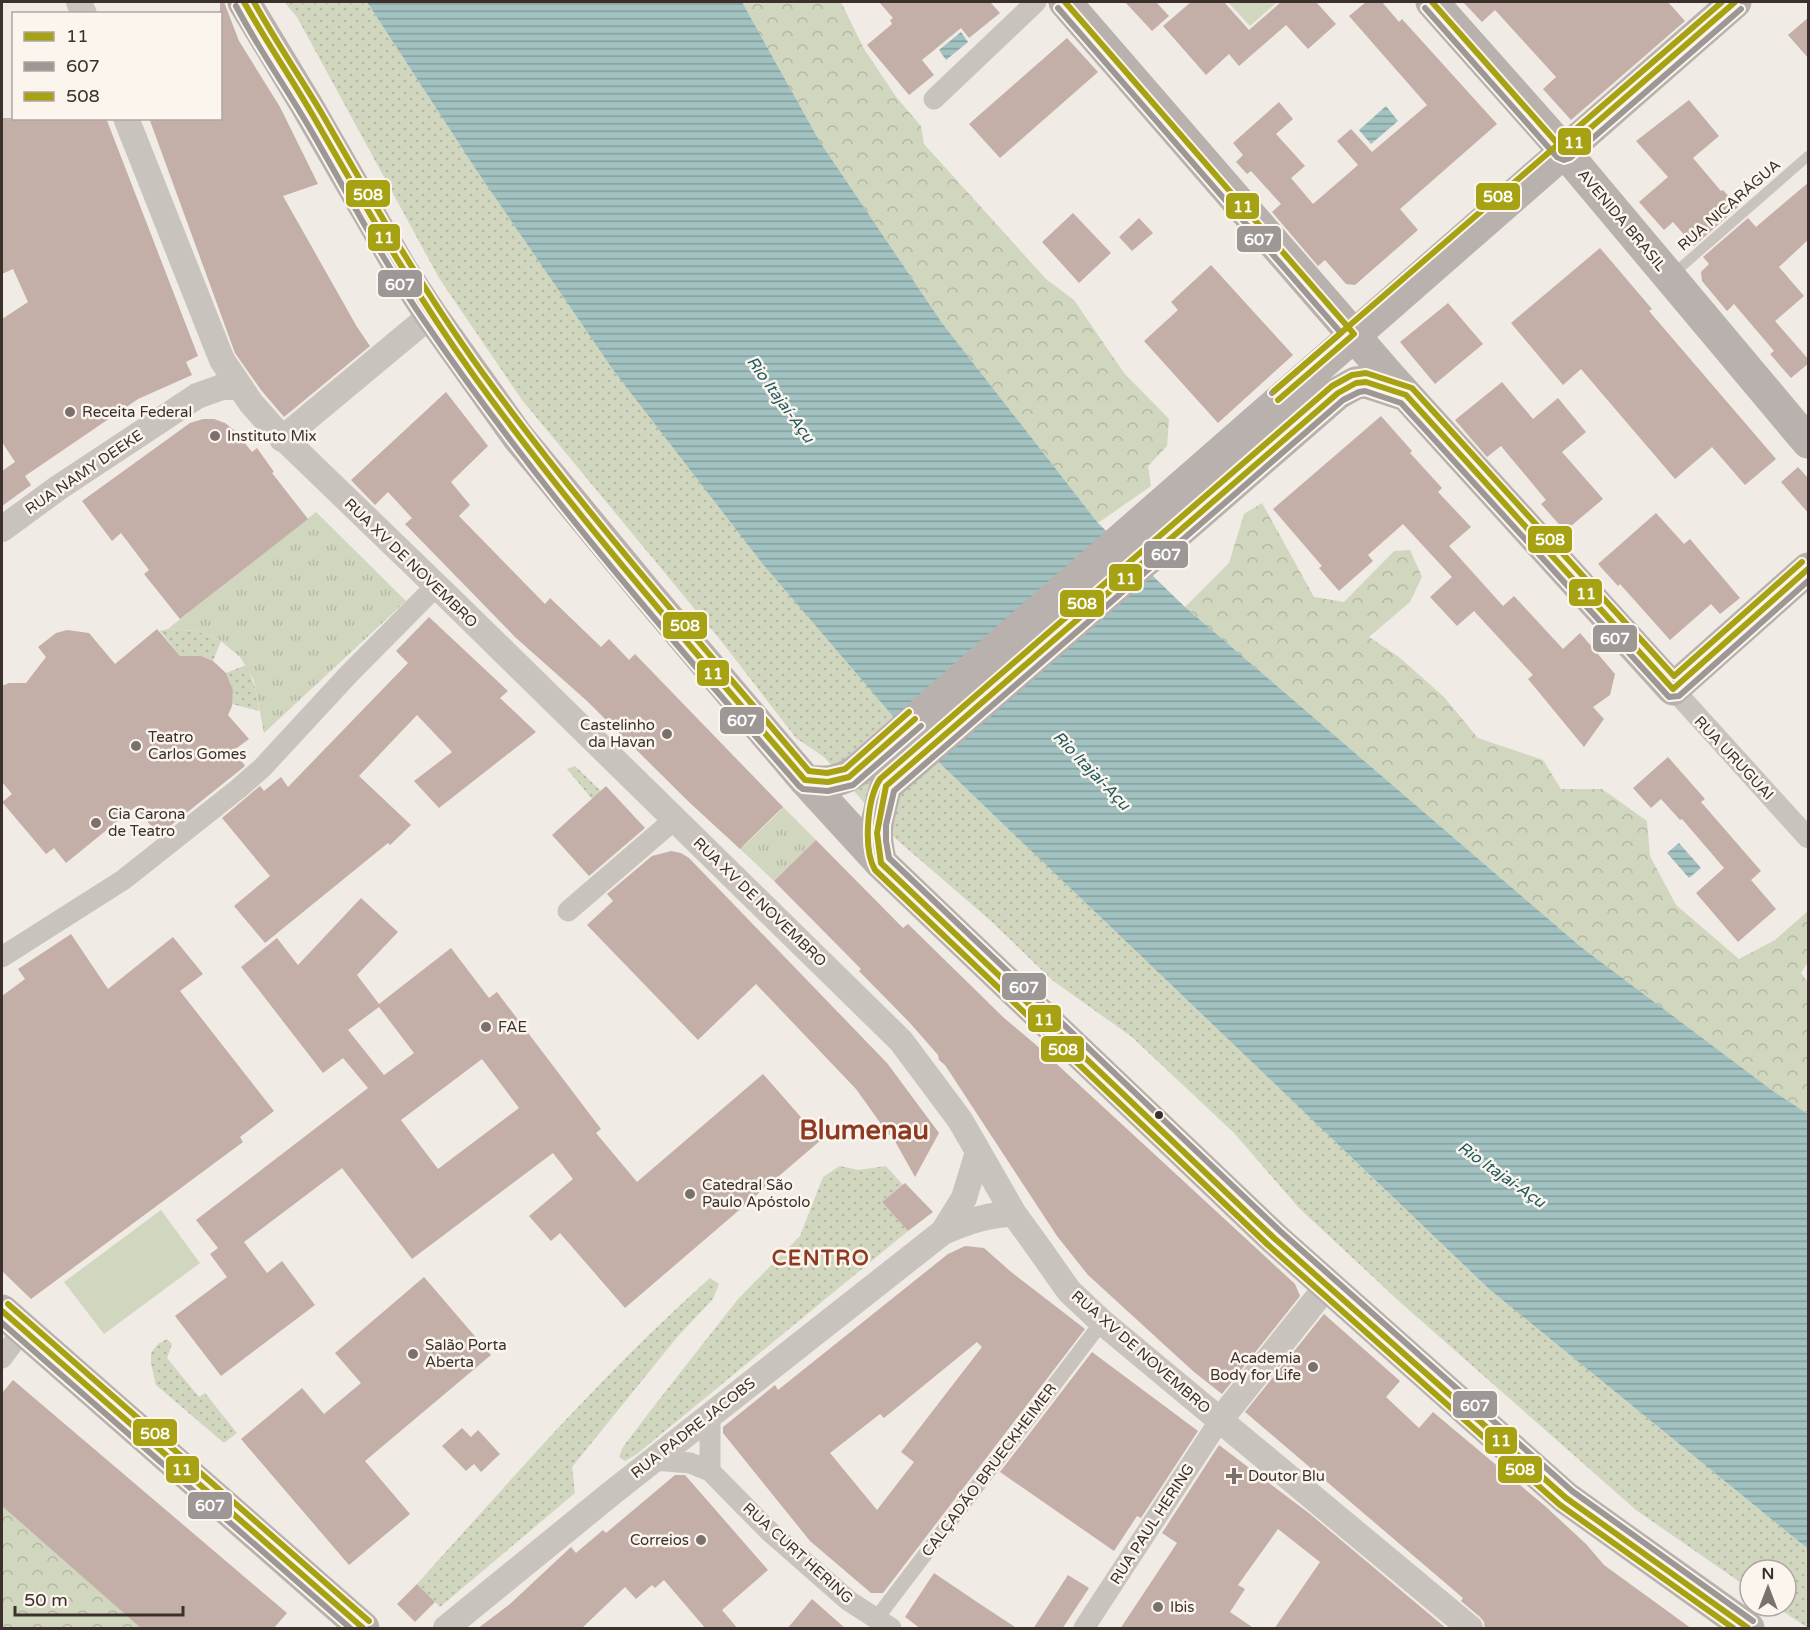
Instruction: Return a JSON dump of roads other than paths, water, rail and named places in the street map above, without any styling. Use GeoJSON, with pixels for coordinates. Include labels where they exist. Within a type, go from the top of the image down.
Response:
{"type":"FeatureCollection","features":[{"type":"Feature","properties":{"kind":"main road"},"geometry":{"type":"LineString","coordinates":[[244,2],[307,106],[402,272],[518,437],[805,780],[881,863],[1265,1230],[1566,1498],[1748,1629]]}},
{"type":"Feature","properties":{"kind":"main road","name":"RUA URUGUAI"},"geometry":{"type":"LineString","coordinates":[[1065,2],[1406,394],[1673,689]]}},
{"type":"Feature","properties":{"kind":"main road","name":"AVENIDA BRASIL"},"geometry":{"type":"LineString","coordinates":[[1432,2],[1553,140],[1809,442]]}},
{"type":"Feature","properties":{"kind":"main road"},"geometry":{"type":"LineString","coordinates":[[881,863],[876,845],[873,777],[1191,477],[1535,176],[1553,140],[1736,2]]}},
{"type":"Feature","properties":{"kind":"main road"},"geometry":{"type":"LineString","coordinates":[[805,780],[817,783],[849,777],[873,777],[1213,503],[1338,393],[1356,383],[1366,382],[1406,394]]}},
{"type":"Feature","properties":{"kind":"main road"},"geometry":{"type":"LineString","coordinates":[[1673,689],[1809,568]]}},
{"type":"Feature","properties":{"kind":"main road"},"geometry":{"type":"LineString","coordinates":[[12,1321],[363,1629]]}},
{"type":"Feature","properties":{"kind":"street"},"geometry":{"type":"LineString","coordinates":[[934,99],[1036,2]]}},
{"type":"Feature","properties":{"kind":"street","name":"RUA XV DE NOVEMBRO"},"geometry":{"type":"LineString","coordinates":[[127,120],[222,360],[251,403],[282,439],[436,586],[901,1041],[960,1120],[1014,1214],[1070,1291],[1102,1322],[1470,1629]]}},
{"type":"Feature","properties":{"kind":"street"},"geometry":{"type":"LineString","coordinates":[[282,439],[431,315]]}},
{"type":"Feature","properties":{"kind":"street","name":"RUA NAMY DEEKE"},"geometry":{"type":"LineString","coordinates":[[197,396],[214,376],[222,360]]}},
{"type":"Feature","properties":{"kind":"street","name":"RUA NAMY DEEKE"},"geometry":{"type":"LineString","coordinates":[[2,529],[58,488],[197,396],[222,387],[240,387]]}},
{"type":"Feature","properties":{"kind":"street"},"geometry":{"type":"LineString","coordinates":[[2,957],[123,880],[238,789],[262,768],[348,675],[436,586]]}},
{"type":"Feature","properties":{"kind":"street","name":"RUA URUGUAI"},"geometry":{"type":"LineString","coordinates":[[1673,689],[1809,838]]}},
{"type":"Feature","properties":{"kind":"street"},"geometry":{"type":"LineString","coordinates":[[568,911],[675,819]]}},
{"type":"Feature","properties":{"kind":"street","name":"RUA PADRE JACOBS"},"geometry":{"type":"LineString","coordinates":[[944,1232],[964,1198],[978,1152]]}},
{"type":"Feature","properties":{"kind":"street","name":"RUA PADRE JACOBS"},"geometry":{"type":"LineString","coordinates":[[446,1629],[710,1415],[944,1232],[978,1218],[997,1214],[1014,1214]]}},
{"type":"Feature","properties":{"kind":"street"},"geometry":{"type":"LineString","coordinates":[[1220,1420],[1327,1286]]}},
{"type":"Feature","properties":{"kind":"street"},"geometry":{"type":"LineString","coordinates":[[2,1358],[12,1321]]}},
{"type":"Feature","properties":{"kind":"street","name":"CALÇADÃO BRUECKHEIMER"},"geometry":{"type":"LineString","coordinates":[[879,1626],[1102,1322]]}},
{"type":"Feature","properties":{"kind":"street"},"geometry":{"type":"LineString","coordinates":[[710,1415],[710,1471]]}},
{"type":"Feature","properties":{"kind":"street","name":"RUA PAUL HERING"},"geometry":{"type":"LineString","coordinates":[[1084,1629],[1220,1420]]}},
{"type":"Feature","properties":{"kind":"street","name":"RUA CURT HERING"},"geometry":{"type":"LineString","coordinates":[[654,1460],[690,1463],[710,1471],[768,1530],[879,1626]]}},
{"type":"Feature","properties":{"kind":"lane","name":"RUA NICARÁGUA"},"geometry":{"type":"LineString","coordinates":[[1669,277],[1809,156]]}},
{"type":"Feature","properties":{"kind":"water","name":"Rio Itajaí-Açu"},"geometry":{"type":"Polygon","coordinates":[[[367,2],[742,2],[820,142],[942,323],[1098,523],[1185,607],[1581,947],[1773,1091],[1808,1114],[1808,1549],[1489,1289],[904,729],[762,563],[614,371],[473,165],[367,2]]]}},
{"type":"Feature","properties":{"kind":"water"},"geometry":{"type":"Polygon","coordinates":[[[961,32],[968,42],[946,60],[939,50],[961,32]]]}},
{"type":"Feature","properties":{"kind":"water"},"geometry":{"type":"Polygon","coordinates":[[[1386,106],[1398,121],[1371,144],[1359,130],[1386,106]]]}},
{"type":"Feature","properties":{"kind":"water"},"geometry":{"type":"Polygon","coordinates":[[[1679,843],[1701,868],[1689,878],[1667,853],[1679,843]]]}},
{"type":"Feature","properties":{"kind":"place","name":"Receita Federal"},"geometry":{"type":"Point","coordinates":[70,412]}},
{"type":"Feature","properties":{"kind":"place","name":"Instituto Mix"},"geometry":{"type":"Point","coordinates":[215,436]}},
{"type":"Feature","properties":{"kind":"place","name":"Castelinho da Havan"},"geometry":{"type":"Point","coordinates":[667,734]}},
{"type":"Feature","properties":{"kind":"place","name":"Teatro Carlos Gomes"},"geometry":{"type":"Point","coordinates":[136,746]}},
{"type":"Feature","properties":{"kind":"place","name":"Cia Carona de Teatro"},"geometry":{"type":"Point","coordinates":[96,823]}},
{"type":"Feature","properties":{"kind":"place","name":"FAE"},"geometry":{"type":"Point","coordinates":[486,1027]}},
{"type":"Feature","properties":{"kind":"place","name":"Catedral São Paulo Apóstolo"},"geometry":{"type":"Point","coordinates":[690,1194]}},
{"type":"Feature","properties":{"kind":"place","name":"Salão Porta Aberta"},"geometry":{"type":"Point","coordinates":[413,1354]}},
{"type":"Feature","properties":{"kind":"place","name":"Academia Body for Life"},"geometry":{"type":"Point","coordinates":[1313,1367]}},
{"type":"Feature","properties":{"kind":"place","name":"Doutor Blu"},"geometry":{"type":"Point","coordinates":[1234,1476]}},
{"type":"Feature","properties":{"kind":"place","name":"Correios"},"geometry":{"type":"Point","coordinates":[701,1540]}},
{"type":"Feature","properties":{"kind":"place","name":"Ibis"},"geometry":{"type":"Point","coordinates":[1158,1607]}},
{"type":"Feature","properties":{"kind":"district","name":"Blumenau"},"geometry":{"type":"Point","coordinates":[864,1130]}},
{"type":"Feature","properties":{"kind":"district","name":"CENTRO"},"geometry":{"type":"Point","coordinates":[821,1258]}}]}
